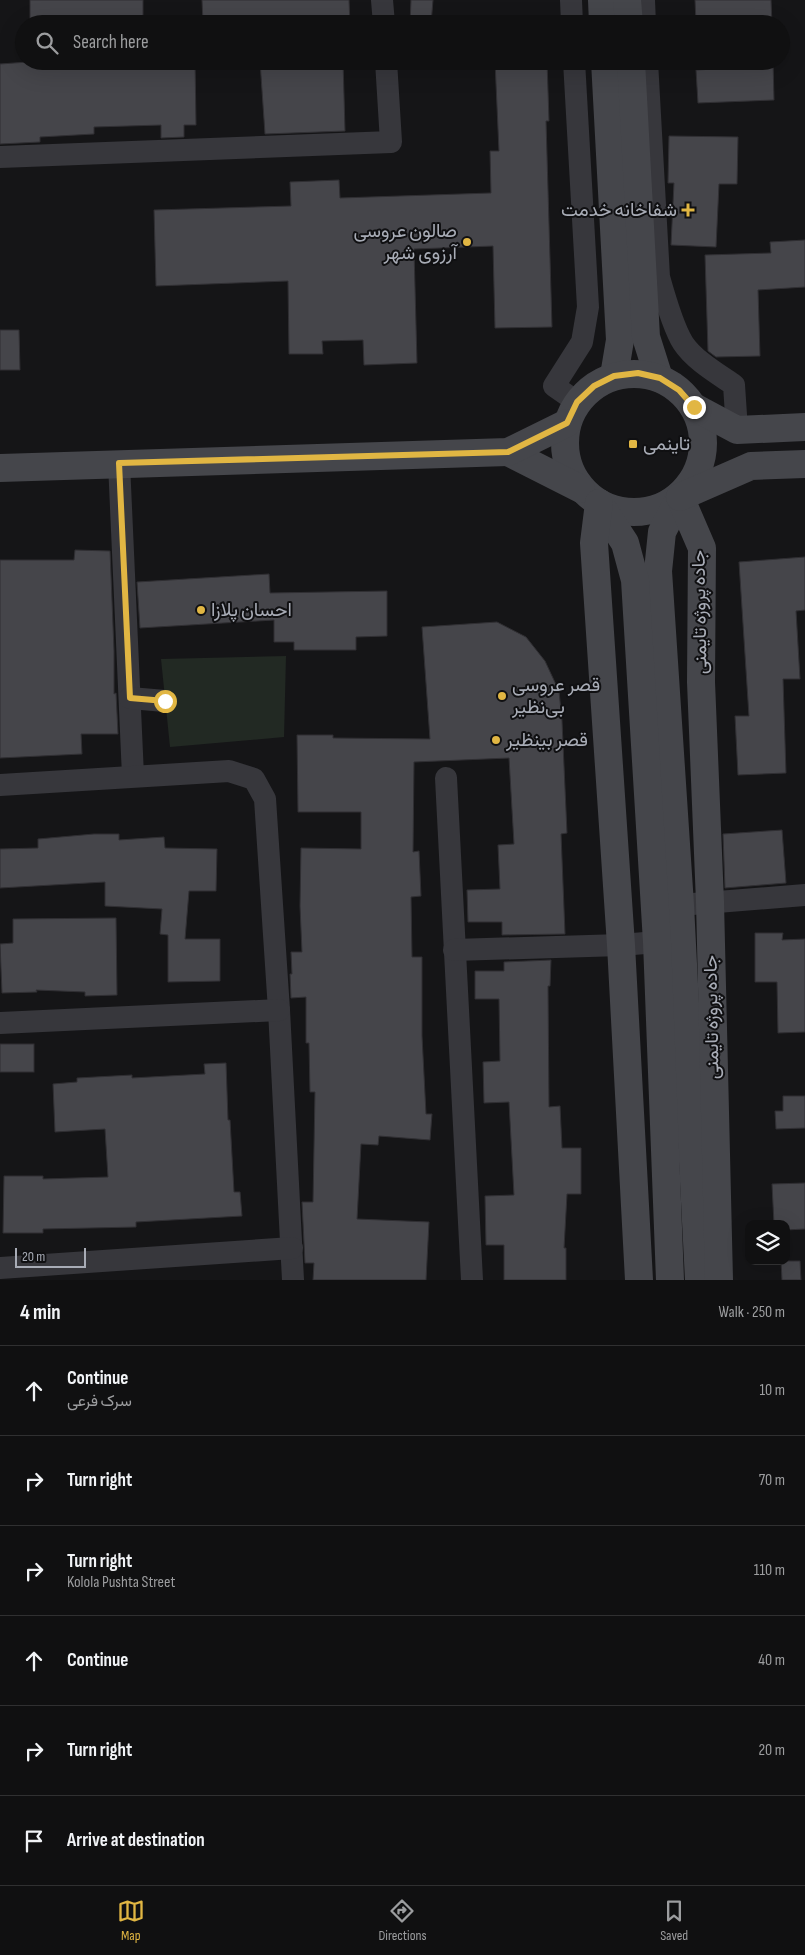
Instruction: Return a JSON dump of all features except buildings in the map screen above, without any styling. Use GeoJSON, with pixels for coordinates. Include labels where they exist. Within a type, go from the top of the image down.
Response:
{"type":"FeatureCollection","features":[{"type":"Feature","properties":{"kind":"main road"},"geometry":{"type":"LineString","coordinates":[[602,0],[603,15]]}},
{"type":"Feature","properties":{"kind":"main road"},"geometry":{"type":"LineString","coordinates":[[628,0],[629,15]]}},
{"type":"Feature","properties":{"kind":"main road"},"geometry":{"type":"LineString","coordinates":[[605,70],[620,340],[614,376]]}},
{"type":"Feature","properties":{"kind":"main road"},"geometry":{"type":"LineString","coordinates":[[631,70],[646,337],[660,378]]}},
{"type":"Feature","properties":{"kind":"main road"},"geometry":{"type":"LineString","coordinates":[[0,468],[508,452],[572,413],[594,386],[614,376],[638,373],[660,378],[679,390],[694,407],[737,430],[805,427]]}},
{"type":"Feature","properties":{"kind":"main road"},"geometry":{"type":"LineString","coordinates":[[680,497],[697,473],[703,451],[702,428],[694,407]]}},
{"type":"Feature","properties":{"kind":"main road"},"geometry":{"type":"LineString","coordinates":[[572,413],[564,446],[569,469],[626,543],[635,580],[657,942],[670,1280]]}},
{"type":"Feature","properties":{"kind":"main road"},"geometry":{"type":"LineString","coordinates":[[508,452],[620,512],[643,512],[665,505],[751,466],[805,464]]}},
{"type":"Feature","properties":{"kind":"main road"},"geometry":{"type":"LineString","coordinates":[[590,496],[621,945],[639,1280]]}},
{"type":"Feature","properties":{"kind":"main road","name":"جاده پروژه تایمنی"},"geometry":{"type":"LineString","coordinates":[[680,497],[702,548],[701,682],[710,902],[719,1280]]}},
{"type":"Feature","properties":{"kind":"main road","name":"جاده پروژه تایمنی"},"geometry":{"type":"LineString","coordinates":[[680,497],[662,532],[658,571],[680,905],[699,1280]]}},
{"type":"Feature","properties":{"kind":"street"},"geometry":{"type":"LineString","coordinates":[[382,0],[383,15]]}},
{"type":"Feature","properties":{"kind":"street"},"geometry":{"type":"LineString","coordinates":[[571,0],[572,15]]}},
{"type":"Feature","properties":{"kind":"street"},"geometry":{"type":"LineString","coordinates":[[644,0],[645,15]]}},
{"type":"Feature","properties":{"kind":"street"},"geometry":{"type":"LineString","coordinates":[[0,156],[392,142],[387,70]]}},
{"type":"Feature","properties":{"kind":"street"},"geometry":{"type":"LineString","coordinates":[[572,413],[554,386],[582,342],[588,307],[575,70]]}},
{"type":"Feature","properties":{"kind":"street"},"geometry":{"type":"LineString","coordinates":[[647,70],[658,277],[683,344],[704,365],[734,385],[737,430]]}},
{"type":"Feature","properties":{"kind":"street"},"geometry":{"type":"LineString","coordinates":[[119,463],[134,776]]}},
{"type":"Feature","properties":{"kind":"street"},"geometry":{"type":"LineString","coordinates":[[130,698],[165,701]]}},
{"type":"Feature","properties":{"kind":"street"},"geometry":{"type":"LineString","coordinates":[[0,784],[229,771],[254,779],[265,799],[279,1010],[293,1280]]}},
{"type":"Feature","properties":{"kind":"street"},"geometry":{"type":"LineString","coordinates":[[446,778],[472,1280]]}},
{"type":"Feature","properties":{"kind":"street"},"geometry":{"type":"LineString","coordinates":[[680,905],[805,895]]}},
{"type":"Feature","properties":{"kind":"street"},"geometry":{"type":"LineString","coordinates":[[454,950],[621,945],[657,942]]}},
{"type":"Feature","properties":{"kind":"street"},"geometry":{"type":"LineString","coordinates":[[0,1023],[279,1010]]}},
{"type":"Feature","properties":{"kind":"street"},"geometry":{"type":"LineString","coordinates":[[0,1268],[292,1248]]}},
{"type":"Feature","properties":{"kind":"shaded area"},"geometry":{"type":"Polygon","coordinates":[[[286,656],[284,737],[170,747],[161,659],[286,656]]]}},
{"type":"Feature","properties":{"kind":"place","name":"شفاخانه خدمت"},"geometry":{"type":"Point","coordinates":[688,210]}},
{"type":"Feature","properties":{"kind":"place","name":"صالون عروسی آرزوی شهر"},"geometry":{"type":"Point","coordinates":[467,242]}},
{"type":"Feature","properties":{"kind":"place","name":"تاینمی"},"geometry":{"type":"Point","coordinates":[633,444]}},
{"type":"Feature","properties":{"kind":"place","name":"احسان پلازا"},"geometry":{"type":"Point","coordinates":[201,610]}},
{"type":"Feature","properties":{"kind":"place","name":"قصر عروسی بی‌نظیر"},"geometry":{"type":"Point","coordinates":[502,696]}},
{"type":"Feature","properties":{"kind":"place","name":"قصر بینظیر"},"geometry":{"type":"Point","coordinates":[496,740]}},
{"type":"Feature","properties":{"kind":"route"},"geometry":{"type":"LineString","coordinates":[[165,701],[130,698],[119,463],[508,452],[567,423],[577,402],[594,386],[614,376],[638,373],[660,378],[679,390],[694,407]]}}]}
